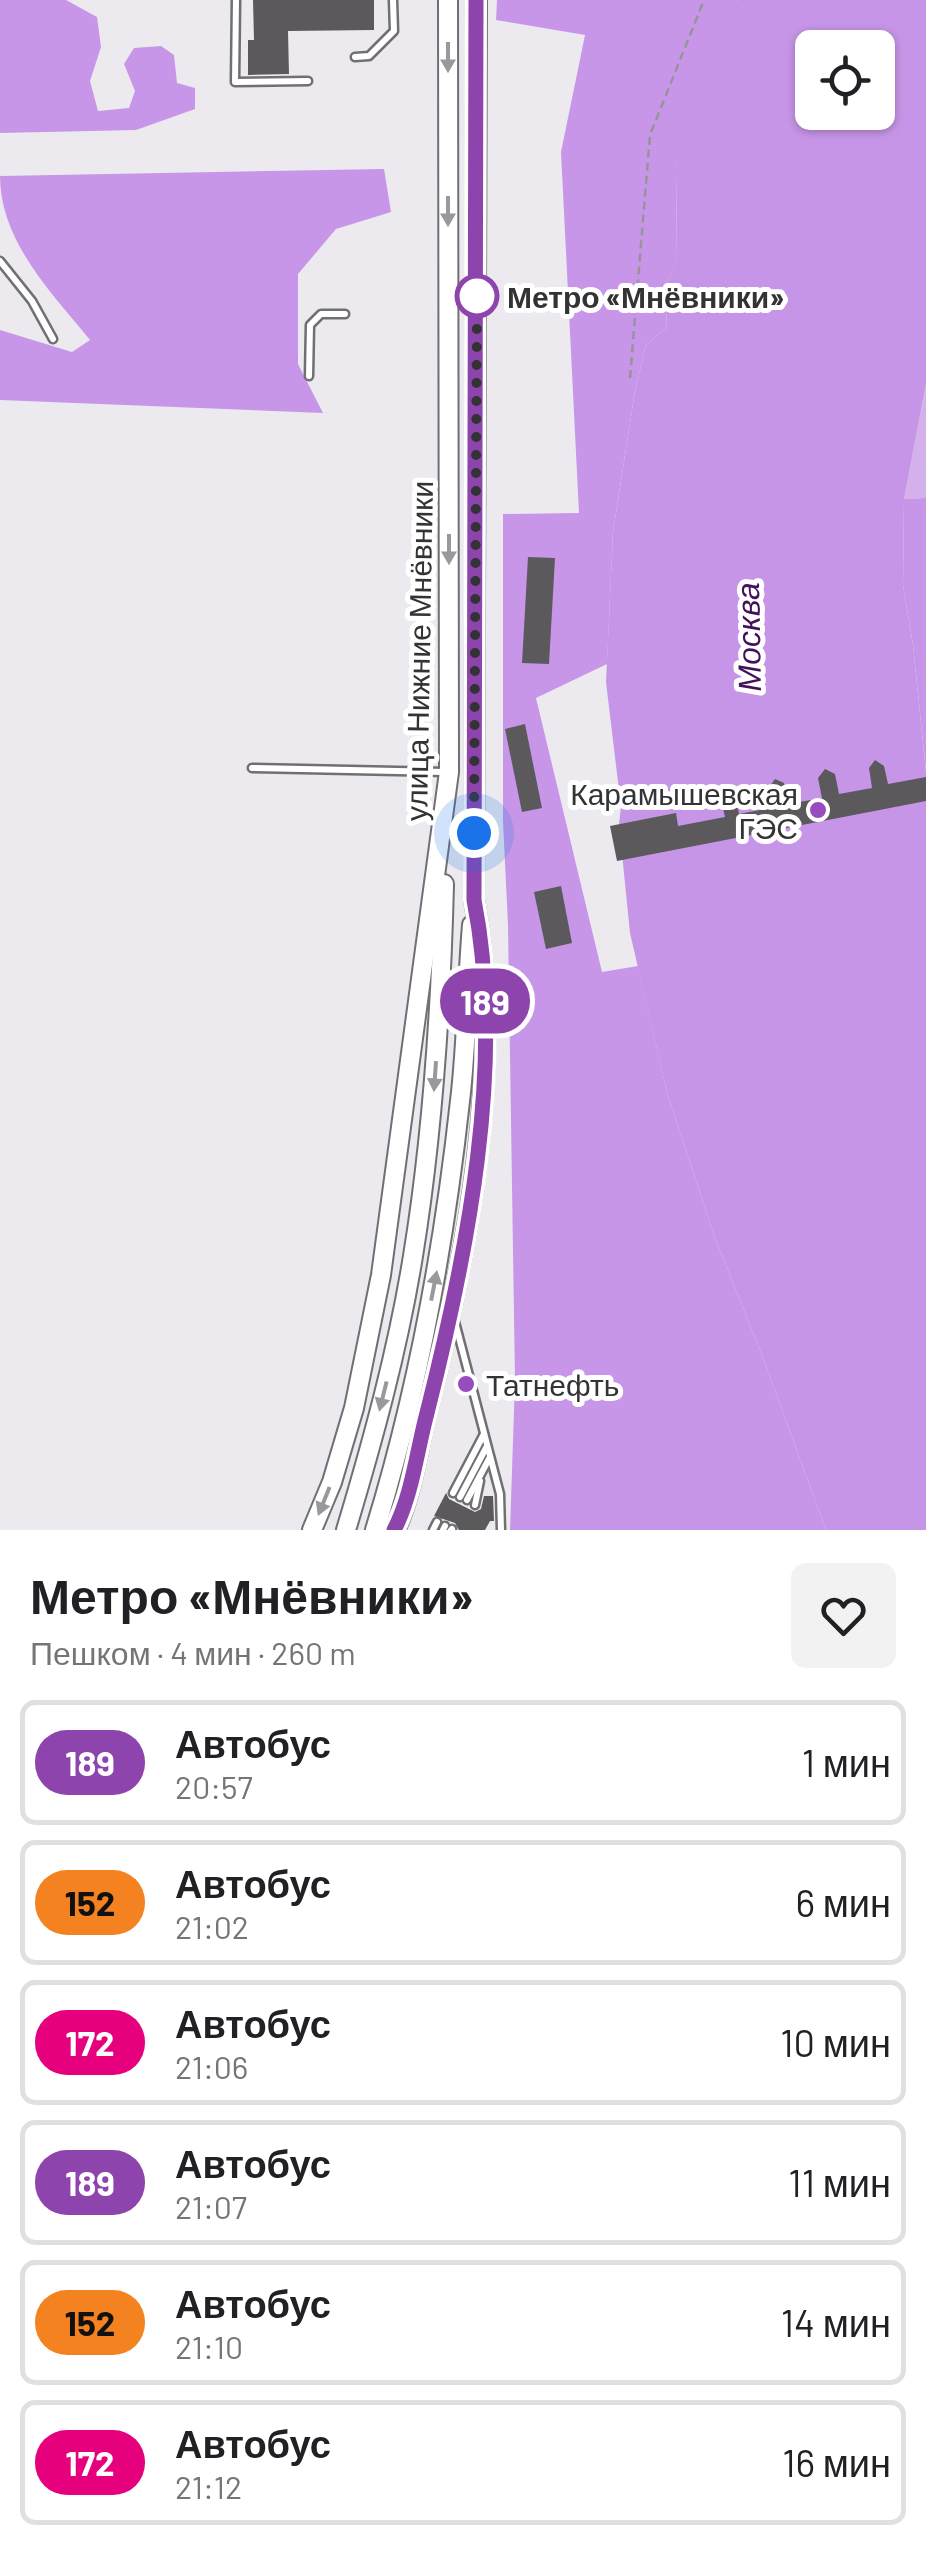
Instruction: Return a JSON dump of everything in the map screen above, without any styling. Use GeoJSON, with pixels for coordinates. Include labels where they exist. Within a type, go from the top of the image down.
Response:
{"type":"FeatureCollection","features":[{"type":"Feature","properties":{"kind":"main road","name":"улица Нижние Мнёвники"},"geometry":{"type":"LineString","coordinates":[[312,1530],[332,1482],[354,1408],[381,1275],[449,772],[448,0]]}},
{"type":"Feature","properties":{"kind":"main road","name":"улица Нижние Мнёвники"},"geometry":{"type":"LineString","coordinates":[[394,1530],[452,1312],[484,1070],[484,951],[474,900],[476,0]]}},
{"type":"Feature","properties":{"kind":"main road"},"geometry":{"type":"LineString","coordinates":[[346,1530],[371,1445],[412,1258],[433,1100],[443,947],[446,804]]}},
{"type":"Feature","properties":{"kind":"main road"},"geometry":{"type":"LineString","coordinates":[[374,1530],[399,1450],[442,1243],[460,1098],[474,900]]}},
{"type":"Feature","properties":{"kind":"lane"},"geometry":{"type":"LineString","coordinates":[[236,0],[235,82],[308,81]]}},
{"type":"Feature","properties":{"kind":"lane"},"geometry":{"type":"LineString","coordinates":[[355,57],[369,56],[394,31],[394,0]]}},
{"type":"Feature","properties":{"kind":"lane"},"geometry":{"type":"LineString","coordinates":[[0,261],[32,301],[53,339]]}},
{"type":"Feature","properties":{"kind":"lane"},"geometry":{"type":"LineString","coordinates":[[309,376],[310,325],[321,314],[345,314]]}},
{"type":"Feature","properties":{"kind":"lane"},"geometry":{"type":"LineString","coordinates":[[252,768],[449,772]]}},
{"type":"Feature","properties":{"kind":"lane"},"geometry":{"type":"LineString","coordinates":[[452,1312],[501,1500],[500,1530]]}},
{"type":"Feature","properties":{"kind":"lane"},"geometry":{"type":"LineString","coordinates":[[464,1498],[484,1434]]}},
{"type":"Feature","properties":{"kind":"lane"},"geometry":{"type":"LineString","coordinates":[[464,1498],[488,1446]]}},
{"type":"Feature","properties":{"kind":"lane"},"geometry":{"type":"LineString","coordinates":[[464,1498],[490,1457]]}},
{"type":"Feature","properties":{"kind":"path"},"geometry":{"type":"LineString","coordinates":[[630,378],[650,135],[704,0]]}},
{"type":"Feature","properties":{"kind":"shaded area"},"geometry":{"type":"Polygon","coordinates":[[[0,0],[66,0],[97,17],[101,47],[90,81],[98,111],[129,108],[135,91],[124,64],[134,48],[161,46],[174,55],[177,83],[195,88],[195,109],[136,130],[0,133],[0,0]]]}},
{"type":"Feature","properties":{"kind":"shaded area"},"geometry":{"type":"Polygon","coordinates":[[[497,0],[737,0],[676,168],[677,260],[665,289],[667,327],[646,345],[635,391],[613,532],[607,664],[536,698],[602,972],[638,966],[667,1092],[714,1235],[826,1530],[510,1530],[515,1381],[503,821],[503,514],[579,513],[561,152],[585,35],[496,20],[497,0]]]}},
{"type":"Feature","properties":{"kind":"shaded area"},"geometry":{"type":"Polygon","coordinates":[[[384,169],[391,212],[336,229],[298,274],[298,364],[323,413],[0,400],[0,330],[72,352],[90,340],[44,284],[18,244],[2,200],[0,176],[384,169]]]}},
{"type":"Feature","properties":{"kind":"shaded area"},"geometry":{"type":"Polygon","coordinates":[[[926,384],[926,498],[904,499],[926,384]]]}},
{"type":"Feature","properties":{"kind":"shaded area"},"geometry":{"type":"Polygon","coordinates":[[[926,498],[926,771],[903,586],[904,499],[926,498]]]}},
{"type":"Feature","properties":{"kind":"water","name":"Москва"},"geometry":{"type":"Polygon","coordinates":[[[737,0],[926,0],[926,384],[904,499],[903,586],[926,772],[926,1530],[826,1530],[714,1235],[667,1092],[630,933],[619,824],[621,807],[606,682],[613,532],[646,345],[667,327],[665,289],[677,259],[676,168],[702,73],[737,0]]]}},
{"type":"Feature","properties":{"kind":"building"},"geometry":{"type":"Polygon","coordinates":[[[253,0],[374,0],[374,30],[288,31],[289,74],[248,75],[248,40],[254,40],[253,0]]]}},
{"type":"Feature","properties":{"kind":"building"},"geometry":{"type":"Polygon","coordinates":[[[528,557],[555,558],[549,664],[522,663],[528,557]]]}},
{"type":"Feature","properties":{"kind":"building"},"geometry":{"type":"Polygon","coordinates":[[[525,724],[542,808],[522,812],[505,729],[525,724]]]}},
{"type":"Feature","properties":{"kind":"building","name":"Карамышевская ГЭС"},"geometry":{"type":"Polygon","coordinates":[[[875,760],[884,766],[888,784],[926,777],[926,801],[617,861],[610,826],[676,813],[678,826],[725,817],[720,795],[727,786],[735,792],[739,814],[775,807],[770,786],[775,779],[784,783],[788,804],[822,798],[818,778],[825,769],[835,774],[839,794],[872,788],[869,768],[875,760]]]}},
{"type":"Feature","properties":{"kind":"building"},"geometry":{"type":"Polygon","coordinates":[[[561,886],[572,943],[546,949],[534,892],[561,886]]]}},
{"type":"Feature","properties":{"kind":"building"},"geometry":{"type":"Polygon","coordinates":[[[446,1493],[449,1499],[475,1512],[481,1509],[484,1496],[493,1496],[494,1521],[485,1530],[459,1530],[455,1523],[434,1516],[446,1493]]]}},
{"type":"Feature","properties":{"kind":"bus line","name":"189"},"geometry":{"type":"LineString","coordinates":[[394,1530],[452,1312],[485,1054],[484,951],[474,900],[476,0]]}},
{"type":"Feature","properties":{"kind":"place","name":"Метро «Мнёвники»"},"geometry":{"type":"Point","coordinates":[477,296]}},
{"type":"Feature","properties":{"kind":"place","name":"Карамышевская ГЭС"},"geometry":{"type":"Point","coordinates":[818,810]}},
{"type":"Feature","properties":{"kind":"place","name":"Татнефть"},"geometry":{"type":"Point","coordinates":[466,1384]}},
{"type":"Feature","properties":{"kind":"route"},"geometry":{"type":"LineString","coordinates":[[474,833],[477,296]]}}]}
